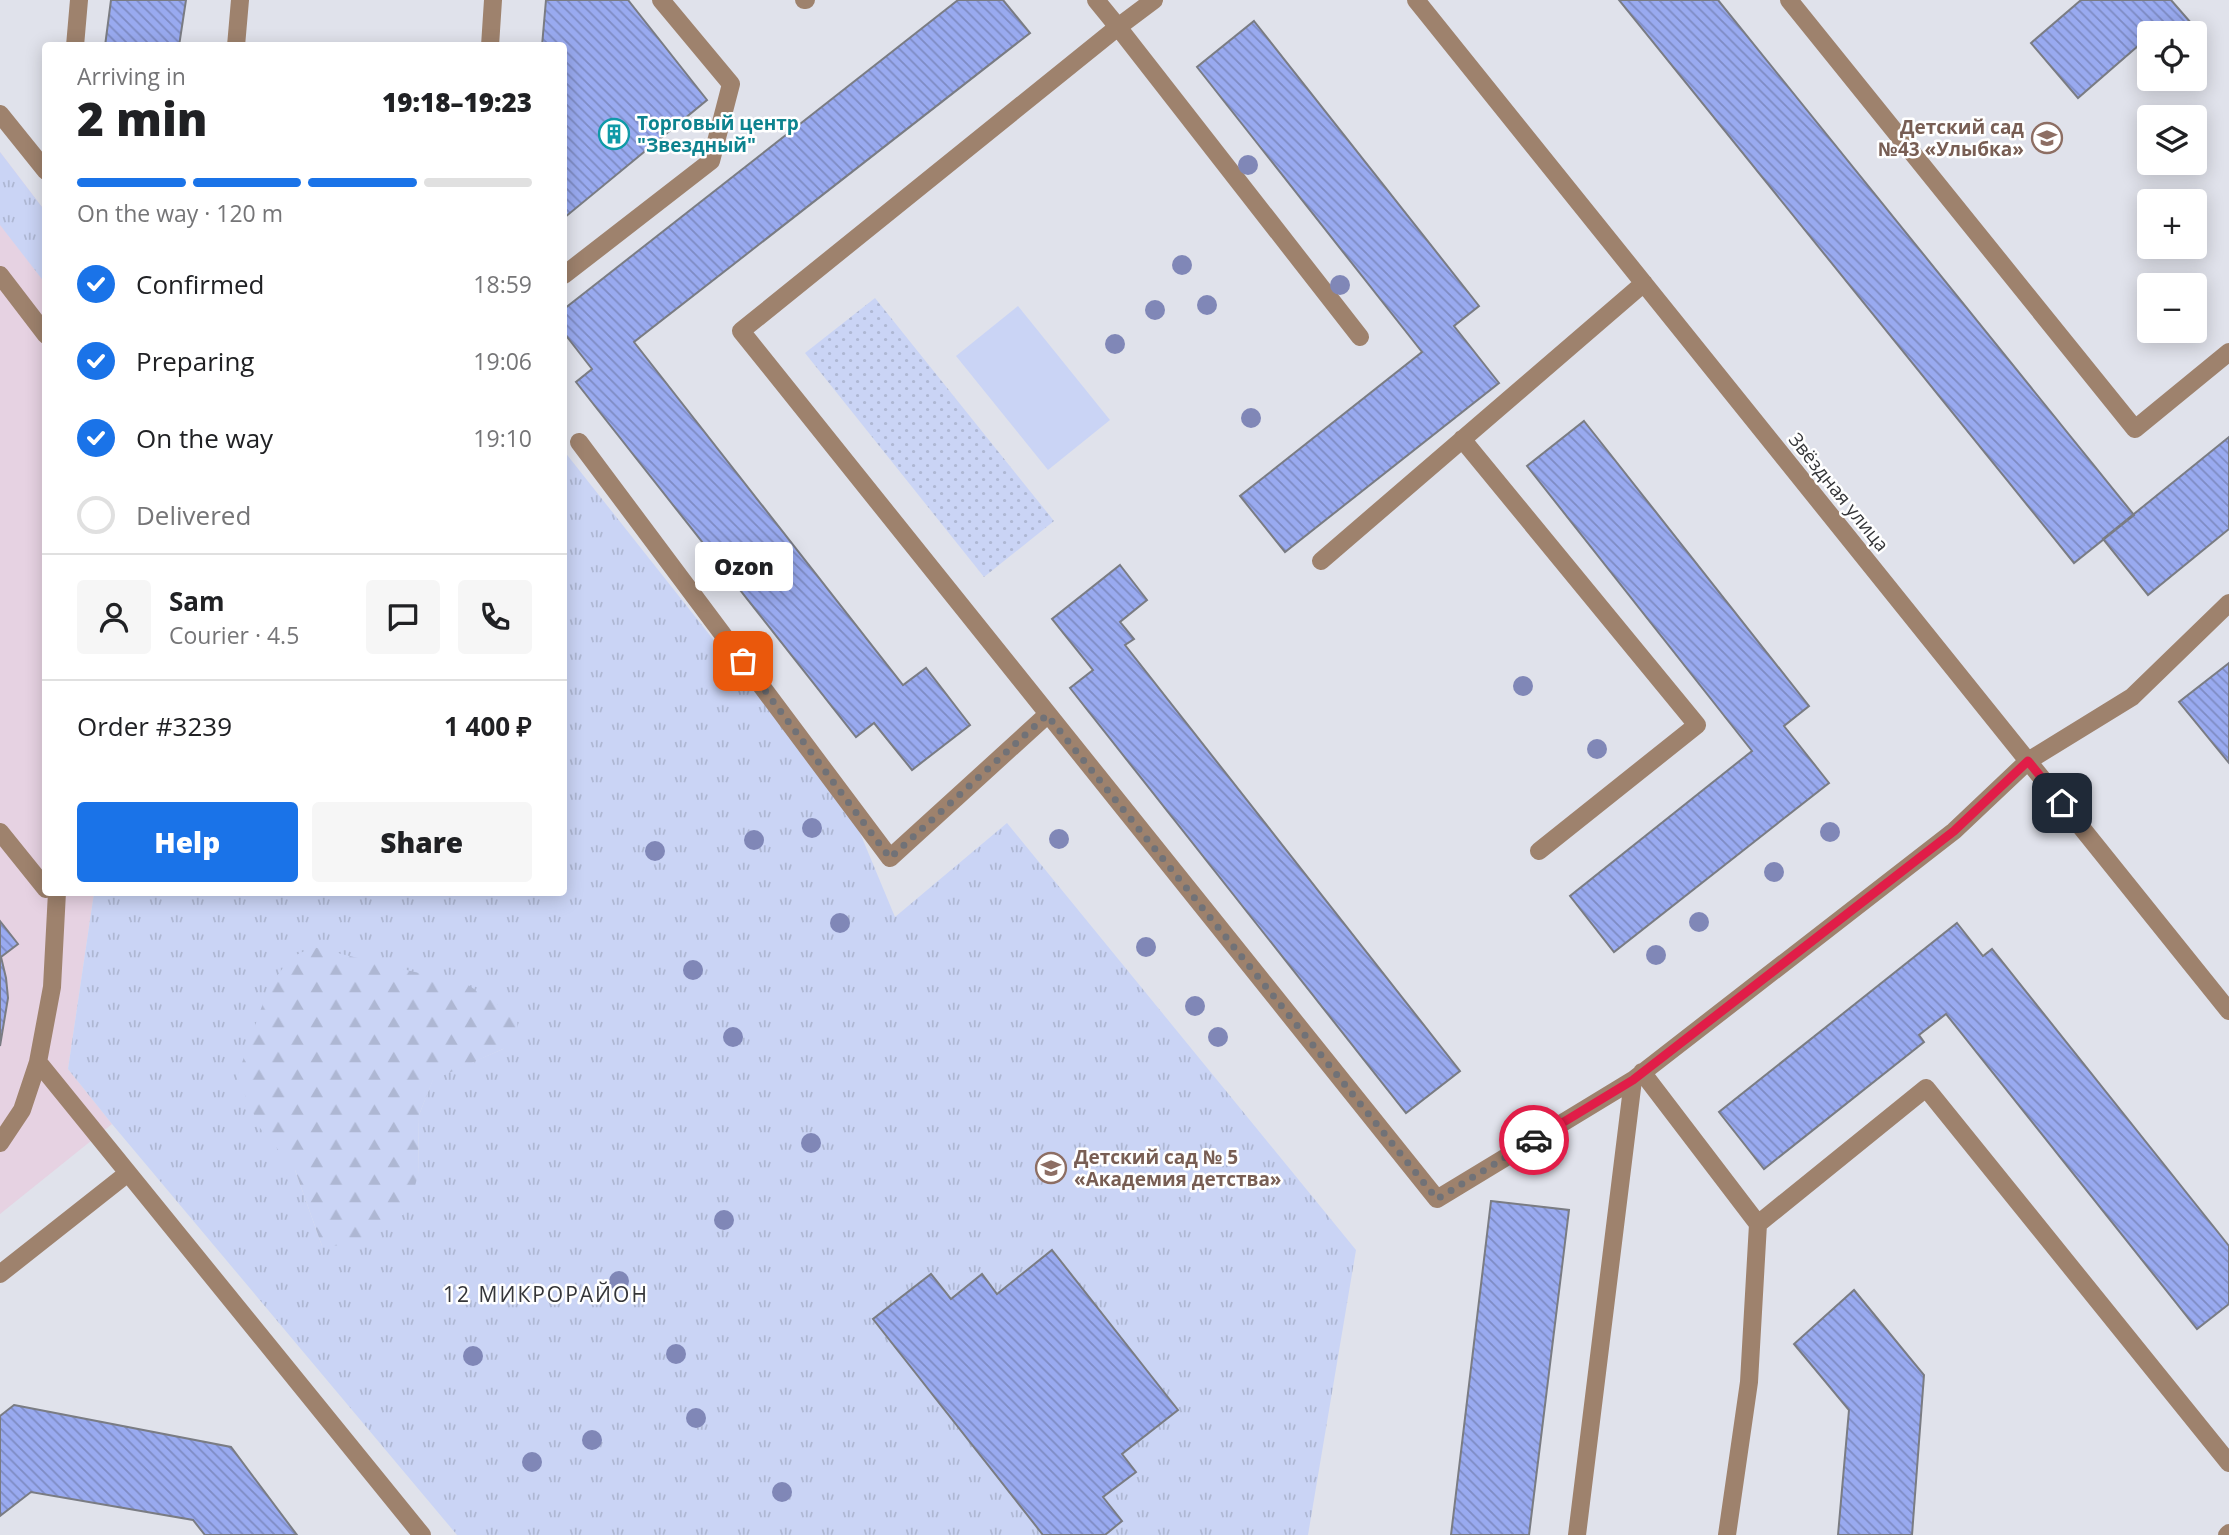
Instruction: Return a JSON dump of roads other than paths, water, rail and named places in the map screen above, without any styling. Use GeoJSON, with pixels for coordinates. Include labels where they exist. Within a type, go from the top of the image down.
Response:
{"type":"FeatureCollection","features":[{"type":"Feature","properties":{"kind":"street"},"geometry":{"type":"LineString","coordinates":[[75,42],[79,0]]}},
{"type":"Feature","properties":{"kind":"street"},"geometry":{"type":"LineString","coordinates":[[236,42],[240,0]]}},
{"type":"Feature","properties":{"kind":"street"},"geometry":{"type":"LineString","coordinates":[[490,42],[493,0]]}},
{"type":"Feature","properties":{"kind":"street"},"geometry":{"type":"LineString","coordinates":[[567,273],[711,162],[731,84],[661,0]]}},
{"type":"Feature","properties":{"kind":"street"},"geometry":{"type":"LineString","coordinates":[[1096,0],[1360,337]]}},
{"type":"Feature","properties":{"kind":"street"},"geometry":{"type":"LineString","coordinates":[[1154,0],[741,331],[1437,1199],[1637,1076],[1954,831],[2028,761],[2132,697],[2229,603]]}},
{"type":"Feature","properties":{"kind":"street"},"geometry":{"type":"LineString","coordinates":[[1789,0],[2135,429],[2229,352]]}},
{"type":"Feature","properties":{"kind":"street","name":"Звёздная улица"},"geometry":{"type":"LineString","coordinates":[[1423,2],[1644,283],[2229,1011]]}},
{"type":"Feature","properties":{"kind":"street"},"geometry":{"type":"LineString","coordinates":[[0,114],[42,167]]}},
{"type":"Feature","properties":{"kind":"street"},"geometry":{"type":"LineString","coordinates":[[0,275],[42,330]]}},
{"type":"Feature","properties":{"kind":"street"},"geometry":{"type":"LineString","coordinates":[[1321,561],[1644,283]]}},
{"type":"Feature","properties":{"kind":"street"},"geometry":{"type":"LineString","coordinates":[[1462,439],[1697,725],[1539,851]]}},
{"type":"Feature","properties":{"kind":"street"},"geometry":{"type":"LineString","coordinates":[[579,442],[890,858],[1047,715]]}},
{"type":"Feature","properties":{"kind":"street"},"geometry":{"type":"LineString","coordinates":[[0,832],[42,882]]}},
{"type":"Feature","properties":{"kind":"street"},"geometry":{"type":"LineString","coordinates":[[0,1143],[22,1110],[38,1062],[52,987],[52,896]]}},
{"type":"Feature","properties":{"kind":"street"},"geometry":{"type":"LineString","coordinates":[[38,1062],[422,1535]]}},
{"type":"Feature","properties":{"kind":"street"},"geometry":{"type":"LineString","coordinates":[[1637,1076],[1758,1224],[1749,1382],[1727,1535]]}},
{"type":"Feature","properties":{"kind":"street"},"geometry":{"type":"LineString","coordinates":[[1577,1535],[1637,1076]]}},
{"type":"Feature","properties":{"kind":"street"},"geometry":{"type":"LineString","coordinates":[[1758,1224],[1926,1088],[2229,1463]]}},
{"type":"Feature","properties":{"kind":"street"},"geometry":{"type":"LineString","coordinates":[[0,1274],[128,1172]]}},
{"type":"Feature","properties":{"kind":"place","name":"Торговый центр \"Звездный\""},"geometry":{"type":"Point","coordinates":[614,134]}},
{"type":"Feature","properties":{"kind":"place","name":"Детский сад №43 «Улыбка»"},"geometry":{"type":"Point","coordinates":[2047,138]}},
{"type":"Feature","properties":{"kind":"place","name":"Ozon"},"geometry":{"type":"Point","coordinates":[743,661]}},
{"type":"Feature","properties":{"kind":"place","name":"Детский сад № 5 «Академия детства»"},"geometry":{"type":"Point","coordinates":[1051,1168]}},
{"type":"Feature","properties":{"kind":"district","name":"12 МИКРОРАЙОН"},"geometry":{"type":"Point","coordinates":[546,1294]}}]}
